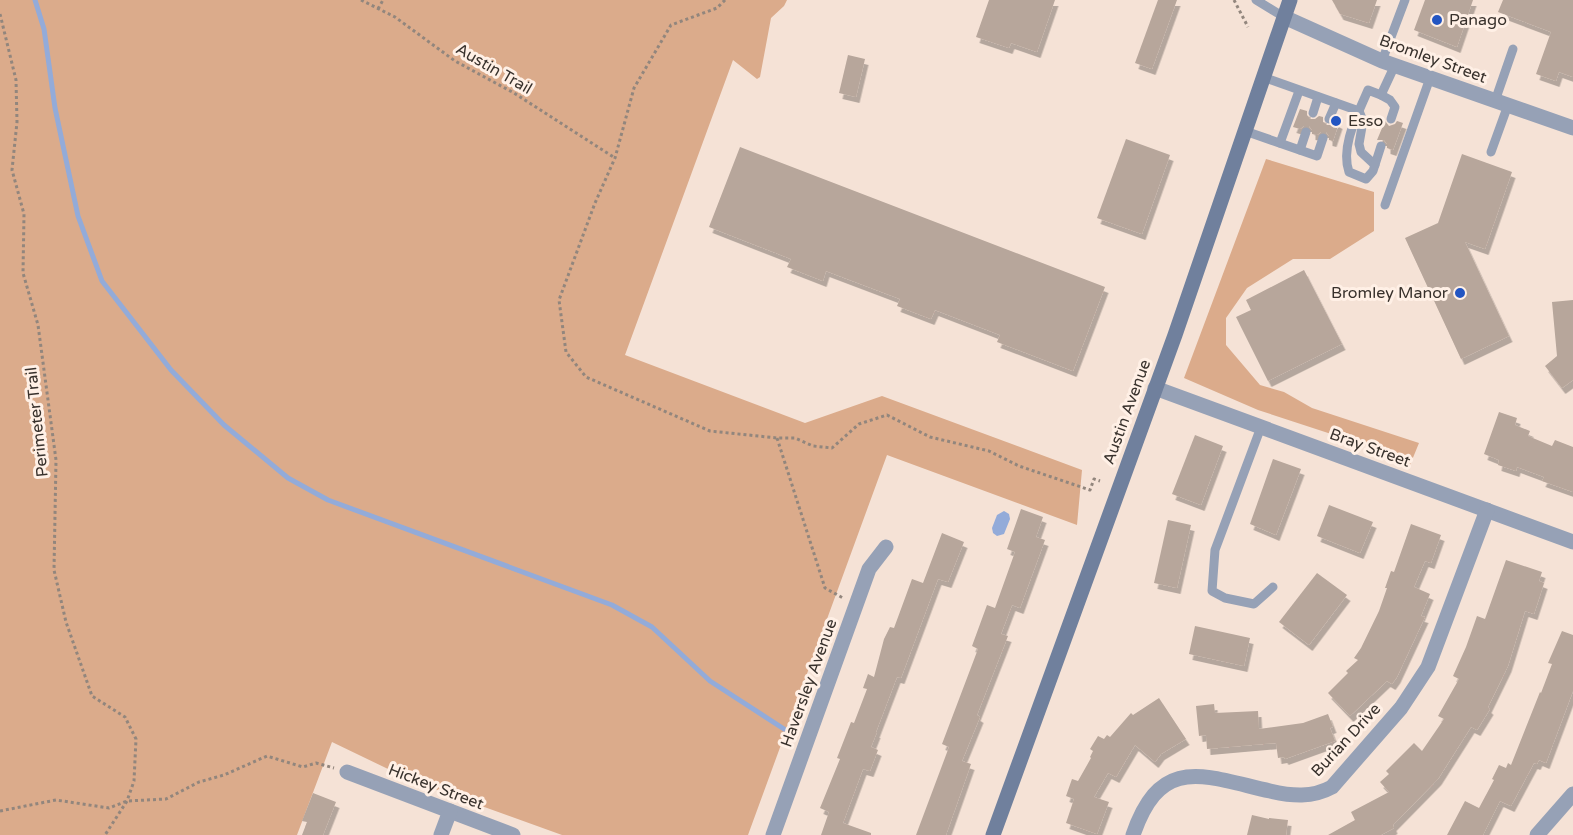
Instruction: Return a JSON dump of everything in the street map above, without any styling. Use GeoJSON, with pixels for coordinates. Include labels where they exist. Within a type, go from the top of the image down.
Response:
{"type":"FeatureCollection","features":[{"type":"Feature","properties":{"kind":"main road","name":"Austin Avenue"},"geometry":{"type":"LineString","coordinates":[[993,835],[1155,388],[1290,0]]}},
{"type":"Feature","properties":{"kind":"street","name":"Bromley Street"},"geometry":{"type":"LineString","coordinates":[[1284,17],[1388,63],[1573,128]]}},
{"type":"Feature","properties":{"kind":"street","name":"Bray Street"},"geometry":{"type":"LineString","coordinates":[[1155,388],[1573,542]]}},
{"type":"Feature","properties":{"kind":"street","name":"Burian Drive"},"geometry":{"type":"LineString","coordinates":[[1133,835],[1141,812],[1148,801],[1157,791],[1178,778],[1206,777],[1289,795],[1322,792],[1332,786],[1401,708],[1428,667],[1487,510]]}},
{"type":"Feature","properties":{"kind":"street","name":"Haversley Avenue"},"geometry":{"type":"LineString","coordinates":[[773,835],[869,569],[886,547]]}},
{"type":"Feature","properties":{"kind":"street","name":"Hickey Street"},"geometry":{"type":"LineString","coordinates":[[347,772],[513,835]]}},
{"type":"Feature","properties":{"kind":"street"},"geometry":{"type":"LineString","coordinates":[[1537,835],[1573,794]]}},
{"type":"Feature","properties":{"kind":"street"},"geometry":{"type":"LineString","coordinates":[[441,835],[450,812]]}},
{"type":"Feature","properties":{"kind":"lane"},"geometry":{"type":"LineString","coordinates":[[1256,0],[1284,17]]}},
{"type":"Feature","properties":{"kind":"lane"},"geometry":{"type":"LineString","coordinates":[[1381,95],[1405,0]]}},
{"type":"Feature","properties":{"kind":"lane"},"geometry":{"type":"LineString","coordinates":[[1491,152],[1513,49]]}},
{"type":"Feature","properties":{"kind":"lane"},"geometry":{"type":"LineString","coordinates":[[1263,77],[1359,111],[1363,121],[1359,144],[1361,152],[1375,165]]}},
{"type":"Feature","properties":{"kind":"lane"},"geometry":{"type":"LineString","coordinates":[[1385,205],[1430,78]]}},
{"type":"Feature","properties":{"kind":"lane"},"geometry":{"type":"LineString","coordinates":[[1382,146],[1375,165],[1366,179],[1349,172],[1346,164],[1347,148],[1368,90],[1390,100],[1395,107],[1391,119]]}},
{"type":"Feature","properties":{"kind":"lane"},"geometry":{"type":"LineString","coordinates":[[1281,143],[1299,91]]}},
{"type":"Feature","properties":{"kind":"lane"},"geometry":{"type":"LineString","coordinates":[[1313,113],[1318,97]]}},
{"type":"Feature","properties":{"kind":"lane"},"geometry":{"type":"LineString","coordinates":[[1329,119],[1336,103]]}},
{"type":"Feature","properties":{"kind":"lane"},"geometry":{"type":"LineString","coordinates":[[1245,131],[1317,156],[1323,138]]}},
{"type":"Feature","properties":{"kind":"lane"},"geometry":{"type":"LineString","coordinates":[[1299,150],[1306,132]]}},
{"type":"Feature","properties":{"kind":"lane"},"geometry":{"type":"LineString","coordinates":[[1261,427],[1215,550],[1212,591],[1226,598],[1254,604],[1273,587]]}},
{"type":"Feature","properties":{"kind":"path","name":"Austin Trail"},"geometry":{"type":"LineString","coordinates":[[361,0],[395,17],[455,61],[514,93],[615,158]]}},
{"type":"Feature","properties":{"kind":"path"},"geometry":{"type":"LineString","coordinates":[[378,9],[383,0]]}},
{"type":"Feature","properties":{"kind":"path"},"geometry":{"type":"LineString","coordinates":[[725,0],[717,8],[671,25],[634,88],[615,158],[595,203],[559,300],[566,352],[586,377],[710,431],[795,438],[813,446],[832,448],[860,424],[887,415],[930,437],[989,451],[1019,466],[1090,490],[1094,479],[1100,481]]}},
{"type":"Feature","properties":{"kind":"path"},"geometry":{"type":"LineString","coordinates":[[1234,0],[1248,27]]}},
{"type":"Feature","properties":{"kind":"path","name":"Perimeter Trail"},"geometry":{"type":"LineString","coordinates":[[0,15],[16,80],[17,122],[12,170],[24,214],[23,273],[38,325],[56,459],[54,570],[66,622],[92,696],[125,717],[136,739],[134,782],[127,801],[105,835]]}},
{"type":"Feature","properties":{"kind":"path"},"geometry":{"type":"LineString","coordinates":[[777,438],[825,588],[856,605]]}},
{"type":"Feature","properties":{"kind":"path"},"geometry":{"type":"LineString","coordinates":[[0,811],[56,800],[109,808],[127,801],[166,799],[199,782],[224,775],[267,756],[303,767],[315,763],[347,772]]}},
{"type":"Feature","properties":{"kind":"shaded area"},"geometry":{"type":"Polygon","coordinates":[[[0,0],[787,0],[771,18],[760,77],[757,79],[733,60],[625,355],[805,423],[882,396],[1082,470],[1077,525],[887,455],[748,835],[562,835],[415,782],[332,742],[297,835],[0,835],[0,0]]]}},
{"type":"Feature","properties":{"kind":"shaded area"},"geometry":{"type":"Polygon","coordinates":[[[1266,159],[1374,192],[1374,231],[1330,259],[1293,259],[1247,288],[1226,318],[1226,345],[1260,385],[1284,392],[1312,408],[1419,443],[1410,465],[1374,448],[1258,410],[1184,378],[1266,159]]]}},
{"type":"Feature","properties":{"kind":"water"},"geometry":{"type":"Polygon","coordinates":[[[1004,511],[1009,514],[1010,519],[1004,534],[997,536],[993,533],[992,528],[997,515],[1004,511]]]}},
{"type":"Feature","properties":{"kind":"building"},"geometry":{"type":"Polygon","coordinates":[[[989,0],[1055,0],[1037,52],[1011,43],[1009,48],[976,37],[989,0]]]}},
{"type":"Feature","properties":{"kind":"building"},"geometry":{"type":"Polygon","coordinates":[[[1158,0],[1177,0],[1152,69],[1135,63],[1158,0]]]}},
{"type":"Feature","properties":{"kind":"building"},"geometry":{"type":"Polygon","coordinates":[[[1332,0],[1377,0],[1369,23],[1340,14],[1332,0]]]}},
{"type":"Feature","properties":{"kind":"building"},"geometry":{"type":"Polygon","coordinates":[[[1425,0],[1473,0],[1457,47],[1414,30],[1425,0]]]}},
{"type":"Feature","properties":{"kind":"building"},"geometry":{"type":"Polygon","coordinates":[[[1503,0],[1573,0],[1573,77],[1559,72],[1556,81],[1536,74],[1551,32],[1498,12],[1503,0]]]}},
{"type":"Feature","properties":{"kind":"building"},"geometry":{"type":"Polygon","coordinates":[[[848,55],[865,59],[856,97],[839,93],[848,55]]]}},
{"type":"Feature","properties":{"kind":"building"},"geometry":{"type":"Polygon","coordinates":[[[1300,109],[1307,111],[1310,119],[1319,116],[1323,117],[1323,122],[1327,125],[1332,125],[1335,121],[1339,123],[1333,141],[1329,140],[1326,132],[1312,134],[1309,126],[1300,129],[1293,127],[1300,109]]]}},
{"type":"Feature","properties":{"kind":"building"},"geometry":{"type":"Polygon","coordinates":[[[1385,121],[1389,126],[1397,121],[1403,123],[1393,150],[1387,148],[1384,140],[1377,140],[1385,121]]]}},
{"type":"Feature","properties":{"kind":"building"},"geometry":{"type":"Polygon","coordinates":[[[1126,139],[1170,155],[1142,234],[1097,218],[1126,139]]]}},
{"type":"Feature","properties":{"kind":"building"},"geometry":{"type":"Polygon","coordinates":[[[740,147],[1105,287],[1073,371],[997,342],[1000,335],[935,310],[931,319],[897,306],[900,299],[826,271],[823,281],[787,267],[791,259],[709,227],[740,147]]]}},
{"type":"Feature","properties":{"kind":"building","name":"Bromley Manor"},"geometry":{"type":"Polygon","coordinates":[[[1462,154],[1512,172],[1485,249],[1465,242],[1509,336],[1461,359],[1405,238],[1438,223],[1462,154]]]}},
{"type":"Feature","properties":{"kind":"building"},"geometry":{"type":"Polygon","coordinates":[[[1304,270],[1342,344],[1268,381],[1236,317],[1251,310],[1246,300],[1304,270]]]}},
{"type":"Feature","properties":{"kind":"building"},"geometry":{"type":"Polygon","coordinates":[[[1573,300],[1573,380],[1562,388],[1545,366],[1557,356],[1552,302],[1573,300]]]}},
{"type":"Feature","properties":{"kind":"building"},"geometry":{"type":"Polygon","coordinates":[[[1499,412],[1517,418],[1515,425],[1530,431],[1528,436],[1552,446],[1555,440],[1573,447],[1573,492],[1542,481],[1544,477],[1517,467],[1516,471],[1498,465],[1499,460],[1484,454],[1499,412]]]}},
{"type":"Feature","properties":{"kind":"building"},"geometry":{"type":"Polygon","coordinates":[[[1195,435],[1223,446],[1201,505],[1172,494],[1195,435]]]}},
{"type":"Feature","properties":{"kind":"building"},"geometry":{"type":"Polygon","coordinates":[[[1273,459],[1301,469],[1276,535],[1250,524],[1273,459]]]}},
{"type":"Feature","properties":{"kind":"building"},"geometry":{"type":"Polygon","coordinates":[[[1329,505],[1373,522],[1360,553],[1317,536],[1329,505]]]}},
{"type":"Feature","properties":{"kind":"building"},"geometry":{"type":"Polygon","coordinates":[[[1021,509],[1043,517],[1036,537],[1045,540],[1020,608],[1012,605],[1001,634],[1008,636],[977,715],[980,717],[962,761],[971,764],[946,835],[916,835],[949,747],[942,744],[978,649],[972,646],[987,605],[995,608],[1015,552],[1007,549],[1021,509]]]}},
{"type":"Feature","properties":{"kind":"building"},"geometry":{"type":"Polygon","coordinates":[[[1168,520],[1191,525],[1177,588],[1154,583],[1168,520]]]}},
{"type":"Feature","properties":{"kind":"building"},"geometry":{"type":"Polygon","coordinates":[[[1411,524],[1441,535],[1431,563],[1425,561],[1414,587],[1430,594],[1421,616],[1425,617],[1392,684],[1387,681],[1350,716],[1328,693],[1358,660],[1354,658],[1379,611],[1391,571],[1394,572],[1411,524]]]}},
{"type":"Feature","properties":{"kind":"building"},"geometry":{"type":"Polygon","coordinates":[[[942,533],[964,542],[948,582],[938,579],[901,678],[897,677],[876,732],[871,747],[878,750],[870,771],[863,769],[843,823],[871,833],[871,835],[821,835],[829,812],[820,808],[840,759],[837,758],[851,722],[854,723],[867,689],[863,688],[868,674],[874,677],[884,639],[890,627],[894,628],[912,579],[923,583],[942,533]]]}},
{"type":"Feature","properties":{"kind":"building"},"geometry":{"type":"Polygon","coordinates":[[[1506,560],[1542,572],[1539,581],[1544,583],[1534,614],[1525,611],[1508,666],[1488,707],[1490,709],[1477,730],[1471,727],[1438,779],[1393,825],[1394,828],[1381,835],[1328,835],[1355,820],[1351,812],[1389,792],[1380,782],[1389,774],[1386,771],[1414,743],[1422,751],[1444,719],[1438,716],[1459,679],[1453,676],[1477,616],[1485,619],[1506,560]]]}},
{"type":"Feature","properties":{"kind":"building"},"geometry":{"type":"Polygon","coordinates":[[[1317,573],[1347,595],[1309,645],[1279,622],[1317,573]]]}},
{"type":"Feature","properties":{"kind":"building"},"geometry":{"type":"Polygon","coordinates":[[[1195,626],[1250,638],[1244,666],[1189,654],[1195,626]]]}},
{"type":"Feature","properties":{"kind":"building"},"geometry":{"type":"Polygon","coordinates":[[[1562,631],[1573,635],[1573,691],[1546,763],[1539,760],[1537,764],[1534,763],[1511,806],[1500,801],[1483,835],[1447,835],[1465,801],[1479,808],[1499,765],[1506,768],[1508,763],[1511,765],[1541,693],[1552,664],[1548,663],[1562,631]]]}},
{"type":"Feature","properties":{"kind":"building"},"geometry":{"type":"Polygon","coordinates":[[[1159,698],[1186,739],[1161,754],[1155,762],[1135,745],[1116,777],[1108,773],[1094,797],[1109,802],[1097,834],[1066,823],[1074,799],[1066,796],[1072,779],[1078,781],[1091,758],[1093,751],[1090,749],[1098,736],[1104,739],[1107,735],[1110,737],[1131,713],[1133,715],[1159,698]]]}},
{"type":"Feature","properties":{"kind":"building"},"geometry":{"type":"Polygon","coordinates":[[[1214,704],[1215,713],[1258,711],[1259,729],[1303,723],[1328,714],[1335,741],[1285,759],[1284,757],[1278,758],[1276,743],[1207,749],[1206,735],[1199,736],[1196,706],[1214,704]]]}},
{"type":"Feature","properties":{"kind":"building"},"geometry":{"type":"Polygon","coordinates":[[[313,793],[336,802],[323,835],[302,835],[307,822],[302,821],[313,793]]]}},
{"type":"Feature","properties":{"kind":"building"},"geometry":{"type":"Polygon","coordinates":[[[1252,815],[1288,820],[1286,835],[1247,835],[1252,815]]]}},
{"type":"Feature","properties":{"kind":"waterway"},"geometry":{"type":"LineString","coordinates":[[35,0],[44,29],[55,108],[78,216],[102,281],[171,370],[224,425],[288,478],[328,500],[612,605],[652,627],[710,681],[784,729]]}},
{"type":"Feature","properties":{"kind":"place","name":"Panago"},"geometry":{"type":"Point","coordinates":[1437,20]}},
{"type":"Feature","properties":{"kind":"place","name":"Esso"},"geometry":{"type":"Point","coordinates":[1336,121]}},
{"type":"Feature","properties":{"kind":"place","name":"Bromley Manor"},"geometry":{"type":"Point","coordinates":[1460,293]}}]}
